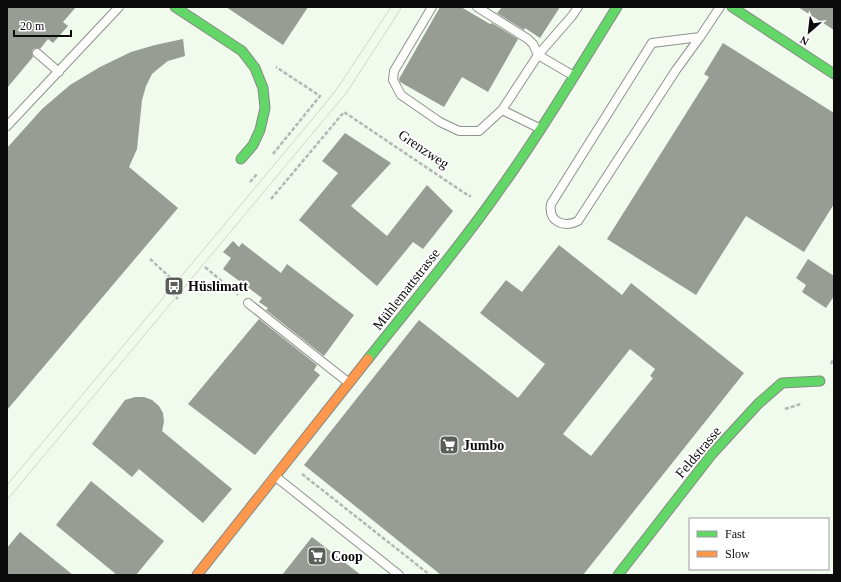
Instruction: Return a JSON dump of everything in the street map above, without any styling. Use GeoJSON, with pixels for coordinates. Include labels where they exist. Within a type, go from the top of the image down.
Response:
{"type":"FeatureCollection","features":[{"type":"Feature","properties":{"kind":"main road"},"geometry":{"type":"LineString","coordinates":[[175,7],[242,51],[255,68],[262,88],[265,108],[260,130],[253,145],[241,159]]}},
{"type":"Feature","properties":{"kind":"main road","name":"Mühlemattstrasse"},"geometry":{"type":"LineString","coordinates":[[197,575],[444,264],[494,198],[540,129],[617,7]]}},
{"type":"Feature","properties":{"kind":"main road"},"geometry":{"type":"LineString","coordinates":[[732,7],[834,74]]}},
{"type":"Feature","properties":{"kind":"main road","name":"Feldstrasse"},"geometry":{"type":"LineString","coordinates":[[618,575],[712,454],[758,404],[782,383],[820,381]]}},
{"type":"Feature","properties":{"kind":"lane"},"geometry":{"type":"LineString","coordinates":[[7,126],[118,7]]}},
{"type":"Feature","properties":{"kind":"lane"},"geometry":{"type":"LineString","coordinates":[[432,7],[394,71],[393,80],[401,95],[440,122],[459,131],[479,131],[502,110],[538,55],[578,7]]}},
{"type":"Feature","properties":{"kind":"lane"},"geometry":{"type":"LineString","coordinates":[[477,7],[528,39],[538,55],[574,76]]}},
{"type":"Feature","properties":{"kind":"lane"},"geometry":{"type":"LineString","coordinates":[[700,37],[652,43],[551,204],[551,214],[554,219],[566,225],[578,221],[676,70],[700,37],[720,7]]}},
{"type":"Feature","properties":{"kind":"lane"},"geometry":{"type":"LineString","coordinates":[[37,53],[59,72]]}},
{"type":"Feature","properties":{"kind":"lane"},"geometry":{"type":"LineString","coordinates":[[502,110],[540,129]]}},
{"type":"Feature","properties":{"kind":"lane"},"geometry":{"type":"LineString","coordinates":[[248,303],[350,383]]}},
{"type":"Feature","properties":{"kind":"lane"},"geometry":{"type":"LineString","coordinates":[[275,476],[399,575]]}},
{"type":"Feature","properties":{"kind":"path"},"geometry":{"type":"LineString","coordinates":[[268,160],[320,96],[274,65]]}},
{"type":"Feature","properties":{"kind":"path","name":"Grenzweg"},"geometry":{"type":"LineString","coordinates":[[271,199],[344,112],[469,196],[494,198]]}},
{"type":"Feature","properties":{"kind":"path"},"geometry":{"type":"LineString","coordinates":[[250,182],[259,171]]}},
{"type":"Feature","properties":{"kind":"path"},"geometry":{"type":"LineString","coordinates":[[150,260],[174,281]]}},
{"type":"Feature","properties":{"kind":"path"},"geometry":{"type":"LineString","coordinates":[[205,267],[248,303]]}},
{"type":"Feature","properties":{"kind":"path"},"geometry":{"type":"LineString","coordinates":[[167,289],[178,298]]}},
{"type":"Feature","properties":{"kind":"path"},"geometry":{"type":"LineString","coordinates":[[287,462],[430,575]]}},
{"type":"Feature","properties":{"kind":"building"},"geometry":{"type":"Polygon","coordinates":[[[7,7],[76,7],[63,22],[68,26],[53,43],[48,39],[40,49],[33,49],[33,57],[7,88],[7,7]]]}},
{"type":"Feature","properties":{"kind":"building"},"geometry":{"type":"Polygon","coordinates":[[[226,7],[308,7],[283,45],[226,7]]]}},
{"type":"Feature","properties":{"kind":"building"},"geometry":{"type":"Polygon","coordinates":[[[440,7],[461,7],[490,24],[492,23],[518,39],[488,92],[462,77],[444,107],[400,82],[399,79],[440,7]]]}},
{"type":"Feature","properties":{"kind":"building"},"geometry":{"type":"Polygon","coordinates":[[[502,7],[560,7],[540,38],[497,13],[502,7]]]}},
{"type":"Feature","properties":{"kind":"building"},"geometry":{"type":"Polygon","coordinates":[[[798,7],[834,7],[834,30],[798,7]]]}},
{"type":"Feature","properties":{"kind":"building"},"geometry":{"type":"Polygon","coordinates":[[[183,39],[185,56],[168,61],[152,74],[146,86],[142,100],[137,149],[129,167],[178,208],[7,410],[7,148],[42,109],[70,85],[100,67],[131,52],[183,39]]]}},
{"type":"Feature","properties":{"kind":"building"},"geometry":{"type":"Polygon","coordinates":[[[723,43],[834,113],[834,204],[804,252],[746,216],[696,295],[607,239],[709,77],[704,74],[723,43]]]}},
{"type":"Feature","properties":{"kind":"building"},"geometry":{"type":"Polygon","coordinates":[[[345,133],[391,163],[351,206],[387,236],[427,185],[453,211],[423,249],[413,242],[377,286],[299,220],[338,173],[322,161],[345,133]]]}},
{"type":"Feature","properties":{"kind":"building"},"geometry":{"type":"Polygon","coordinates":[[[233,241],[239,247],[242,243],[281,273],[287,264],[354,315],[324,356],[266,310],[268,308],[259,302],[262,298],[223,269],[231,258],[223,252],[233,241]]]}},
{"type":"Feature","properties":{"kind":"building"},"geometry":{"type":"Polygon","coordinates":[[[559,245],[622,295],[631,283],[744,373],[583,575],[441,575],[304,465],[419,320],[518,398],[545,364],[480,313],[506,280],[522,292],[559,245]],[[630,349],[563,434],[591,456],[653,378],[650,376],[655,369],[630,349]]]}},
{"type":"Feature","properties":{"kind":"building"},"geometry":{"type":"Polygon","coordinates":[[[808,259],[834,276],[834,296],[826,308],[802,292],[806,285],[796,278],[808,259]]]}},
{"type":"Feature","properties":{"kind":"building"},"geometry":{"type":"Polygon","coordinates":[[[259,319],[317,365],[314,370],[320,375],[255,455],[188,404],[259,319]]]}},
{"type":"Feature","properties":{"kind":"building"},"geometry":{"type":"Polygon","coordinates":[[[135,397],[144,397],[152,400],[159,406],[163,413],[164,422],[162,431],[232,489],[203,523],[139,469],[132,477],[92,444],[125,400],[135,397]]]}},
{"type":"Feature","properties":{"kind":"building"},"geometry":{"type":"Polygon","coordinates":[[[91,481],[164,541],[136,575],[117,575],[56,525],[91,481]]]}},
{"type":"Feature","properties":{"kind":"building"},"geometry":{"type":"Polygon","coordinates":[[[20,532],[73,575],[7,575],[7,548],[20,532]]]}},
{"type":"Feature","properties":{"kind":"building","name":"Coop"},"geometry":{"type":"Polygon","coordinates":[[[312,537],[361,575],[282,575],[312,537]]]}},
{"type":"Feature","properties":{"kind":"tram line"},"geometry":{"type":"LineString","coordinates":[[7,485],[325,104],[339,86],[391,7]]}},
{"type":"Feature","properties":{"kind":"tram line"},"geometry":{"type":"LineString","coordinates":[[7,500],[347,92],[402,7]]}},
{"type":"Feature","properties":{"kind":"traffic: fast"},"geometry":{"type":"LineString","coordinates":[[175,7],[242,51],[255,68],[263,88],[265,108],[260,130],[253,145],[241,159]]}},
{"type":"Feature","properties":{"kind":"traffic: fast"},"geometry":{"type":"LineString","coordinates":[[368,359],[432,280],[510,176],[617,7]]}},
{"type":"Feature","properties":{"kind":"traffic: fast"},"geometry":{"type":"LineString","coordinates":[[732,7],[834,74]]}},
{"type":"Feature","properties":{"kind":"traffic: fast"},"geometry":{"type":"LineString","coordinates":[[618,575],[712,454],[758,404],[782,383],[820,381]]}},
{"type":"Feature","properties":{"kind":"traffic: slow"},"geometry":{"type":"LineString","coordinates":[[197,575],[368,359]]}},
{"type":"Feature","properties":{"kind":"place","name":"Hüslimatt"},"geometry":{"type":"Point","coordinates":[174,286]}},
{"type":"Feature","properties":{"kind":"place","name":"Jumbo"},"geometry":{"type":"Point","coordinates":[449,445]}},
{"type":"Feature","properties":{"kind":"place","name":"Coop"},"geometry":{"type":"Point","coordinates":[317,556]}}]}
